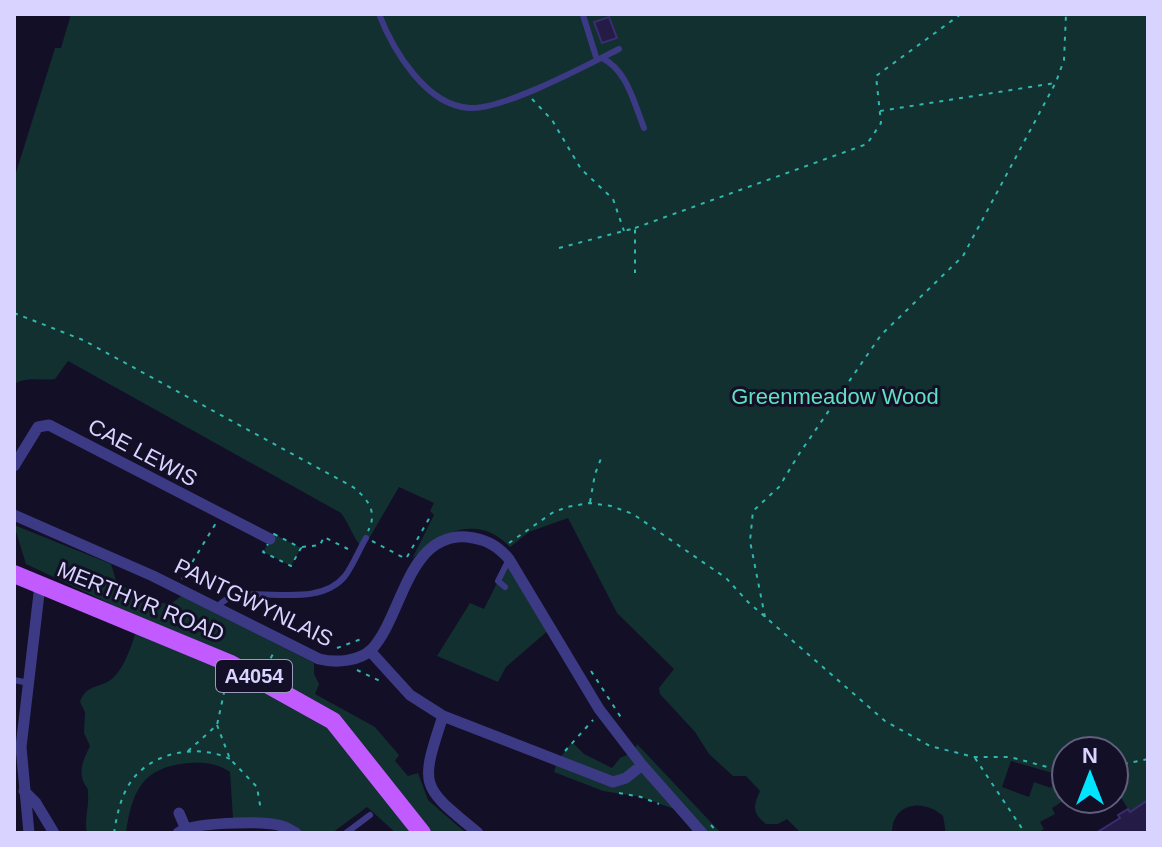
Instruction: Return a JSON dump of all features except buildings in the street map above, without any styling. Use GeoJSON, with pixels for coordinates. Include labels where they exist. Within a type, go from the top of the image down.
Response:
{"type":"FeatureCollection","features":[{"type":"Feature","properties":{"kind":"main road","name":"MERTHYR ROAD"},"geometry":{"type":"LineString","coordinates":[[14,574],[231,664],[333,721],[422,833]]}},
{"type":"Feature","properties":{"kind":"street","name":"CAE LEWIS"},"geometry":{"type":"LineString","coordinates":[[14,466],[38,427],[49,425],[270,539]]}},
{"type":"Feature","properties":{"kind":"street","name":"PANTGWYNLAIS"},"geometry":{"type":"LineString","coordinates":[[14,515],[176,587],[314,657],[338,662],[370,651]]}},
{"type":"Feature","properties":{"kind":"street"},"geometry":{"type":"LineString","coordinates":[[642,765],[626,778],[613,782],[443,716],[410,695],[370,651],[417,564],[431,548],[462,537],[482,539],[505,554],[601,712],[642,765],[705,827]]}},
{"type":"Feature","properties":{"kind":"street"},"geometry":{"type":"LineString","coordinates":[[29,833],[21,747],[40,585]]}},
{"type":"Feature","properties":{"kind":"street"},"geometry":{"type":"LineString","coordinates":[[443,716],[428,762],[432,791],[478,833]]}},
{"type":"Feature","properties":{"kind":"street"},"geometry":{"type":"LineString","coordinates":[[24,790],[36,803],[54,833]]}},
{"type":"Feature","properties":{"kind":"street"},"geometry":{"type":"LineString","coordinates":[[179,813],[181,830],[262,824],[279,825],[296,833]]}},
{"type":"Feature","properties":{"kind":"lane"},"geometry":{"type":"LineString","coordinates":[[379,14],[410,71],[428,89],[463,107],[479,108],[525,92],[619,49]]}},
{"type":"Feature","properties":{"kind":"lane"},"geometry":{"type":"LineString","coordinates":[[583,15],[600,59]]}},
{"type":"Feature","properties":{"kind":"lane"},"geometry":{"type":"LineString","coordinates":[[600,59],[613,63],[622,76],[644,128]]}},
{"type":"Feature","properties":{"kind":"lane"},"geometry":{"type":"LineString","coordinates":[[217,608],[221,601],[232,597],[318,593],[344,576],[366,538]]}},
{"type":"Feature","properties":{"kind":"lane"},"geometry":{"type":"LineString","coordinates":[[505,554],[498,581],[505,587]]}},
{"type":"Feature","properties":{"kind":"lane"},"geometry":{"type":"LineString","coordinates":[[14,680],[29,683]]}},
{"type":"Feature","properties":{"kind":"lane"},"geometry":{"type":"LineString","coordinates":[[346,833],[370,815]]}},
{"type":"Feature","properties":{"kind":"path"},"geometry":{"type":"LineString","coordinates":[[559,248],[635,228],[867,144],[881,123],[876,76],[961,14]]}},
{"type":"Feature","properties":{"kind":"path"},"geometry":{"type":"LineString","coordinates":[[765,617],[750,541],[753,511],[779,487],[881,335],[963,256],[1056,82],[1064,60],[1066,14]]}},
{"type":"Feature","properties":{"kind":"path"},"geometry":{"type":"LineString","coordinates":[[880,111],[1056,82]]}},
{"type":"Feature","properties":{"kind":"path"},"geometry":{"type":"LineString","coordinates":[[525,92],[552,120],[581,169],[613,199],[624,231]]}},
{"type":"Feature","properties":{"kind":"path"},"geometry":{"type":"LineString","coordinates":[[635,228],[635,273]]}},
{"type":"Feature","properties":{"kind":"path"},"geometry":{"type":"LineString","coordinates":[[14,313],[83,340],[353,487],[367,499],[373,512],[372,525],[366,538],[406,559],[430,517]]}},
{"type":"Feature","properties":{"kind":"path"},"geometry":{"type":"LineString","coordinates":[[590,503],[602,456]]}},
{"type":"Feature","properties":{"kind":"path"},"geometry":{"type":"LineString","coordinates":[[505,554],[552,513],[590,503],[633,514],[726,578],[765,617],[885,721],[930,746],[974,757],[1010,757],[1050,768]]}},
{"type":"Feature","properties":{"kind":"path"},"geometry":{"type":"LineString","coordinates":[[176,587],[221,515]]}},
{"type":"Feature","properties":{"kind":"path"},"geometry":{"type":"LineString","coordinates":[[301,548],[291,566],[263,552],[274,534],[301,548],[320,545],[324,537],[357,553]]}},
{"type":"Feature","properties":{"kind":"path"},"geometry":{"type":"LineString","coordinates":[[314,657],[384,630]]}},
{"type":"Feature","properties":{"kind":"path"},"geometry":{"type":"LineString","coordinates":[[260,679],[281,640]]}},
{"type":"Feature","properties":{"kind":"path"},"geometry":{"type":"LineString","coordinates":[[565,652],[584,662],[622,719]]}},
{"type":"Feature","properties":{"kind":"path"},"geometry":{"type":"LineString","coordinates":[[338,662],[381,681]]}},
{"type":"Feature","properties":{"kind":"path"},"geometry":{"type":"LineString","coordinates":[[231,664],[217,725],[230,759],[257,787],[261,797],[262,824]]}},
{"type":"Feature","properties":{"kind":"path"},"geometry":{"type":"LineString","coordinates":[[557,762],[601,712]]}},
{"type":"Feature","properties":{"kind":"path"},"geometry":{"type":"LineString","coordinates":[[187,752],[217,725]]}},
{"type":"Feature","properties":{"kind":"path"},"geometry":{"type":"LineString","coordinates":[[114,833],[121,800],[131,781],[153,762],[187,752],[208,752],[230,759]]}},
{"type":"Feature","properties":{"kind":"path"},"geometry":{"type":"LineString","coordinates":[[974,757],[1025,833]]}},
{"type":"Feature","properties":{"kind":"path"},"geometry":{"type":"LineString","coordinates":[[705,827],[718,833]]}},
{"type":"Feature","properties":{"kind":"green space","name":"Greenmeadow Wood"},"geometry":{"type":"Polygon","coordinates":[[[71,14],[1148,14],[1148,800],[1130,812],[1130,735],[1050,735],[1050,772],[1011,761],[1002,787],[1029,797],[1034,782],[1050,788],[1050,815],[1053,815],[1040,822],[1044,829],[1038,833],[946,833],[943,816],[935,810],[918,806],[910,806],[897,815],[892,833],[801,833],[787,819],[778,824],[766,824],[755,809],[760,791],[746,776],[733,776],[709,754],[695,732],[660,694],[659,688],[674,669],[617,613],[568,518],[529,532],[510,547],[485,531],[460,530],[435,541],[412,559],[434,515],[430,511],[434,503],[399,487],[363,549],[341,513],[68,361],[55,379],[29,379],[14,384],[14,179],[55,48],[61,48],[71,14]]]}},
{"type":"Feature","properties":{"kind":"green space"},"geometry":{"type":"Polygon","coordinates":[[[14,525],[111,564],[117,584],[162,603],[171,604],[181,596],[314,663],[314,674],[319,684],[315,694],[375,727],[399,755],[395,761],[408,776],[418,773],[428,800],[466,833],[396,833],[367,807],[332,833],[304,833],[288,823],[270,819],[233,819],[230,772],[215,765],[189,763],[160,770],[142,784],[132,805],[126,833],[87,833],[88,790],[82,778],[82,769],[90,746],[84,733],[85,712],[80,702],[86,692],[109,681],[119,671],[140,618],[26,564],[14,525]]]}},
{"type":"Feature","properties":{"kind":"green space"},"geometry":{"type":"Polygon","coordinates":[[[274,534],[301,548],[291,566],[263,552],[274,534]]]}},
{"type":"Feature","properties":{"kind":"green space"},"geometry":{"type":"Polygon","coordinates":[[[509,559],[551,628],[506,667],[498,682],[437,656],[470,603],[484,609],[509,559]]]}},
{"type":"Feature","properties":{"kind":"green space"},"geometry":{"type":"Polygon","coordinates":[[[572,742],[584,754],[612,768],[620,758],[634,752],[637,744],[721,833],[694,833],[674,809],[641,797],[603,791],[554,772],[557,762],[572,742]]]}}]}
